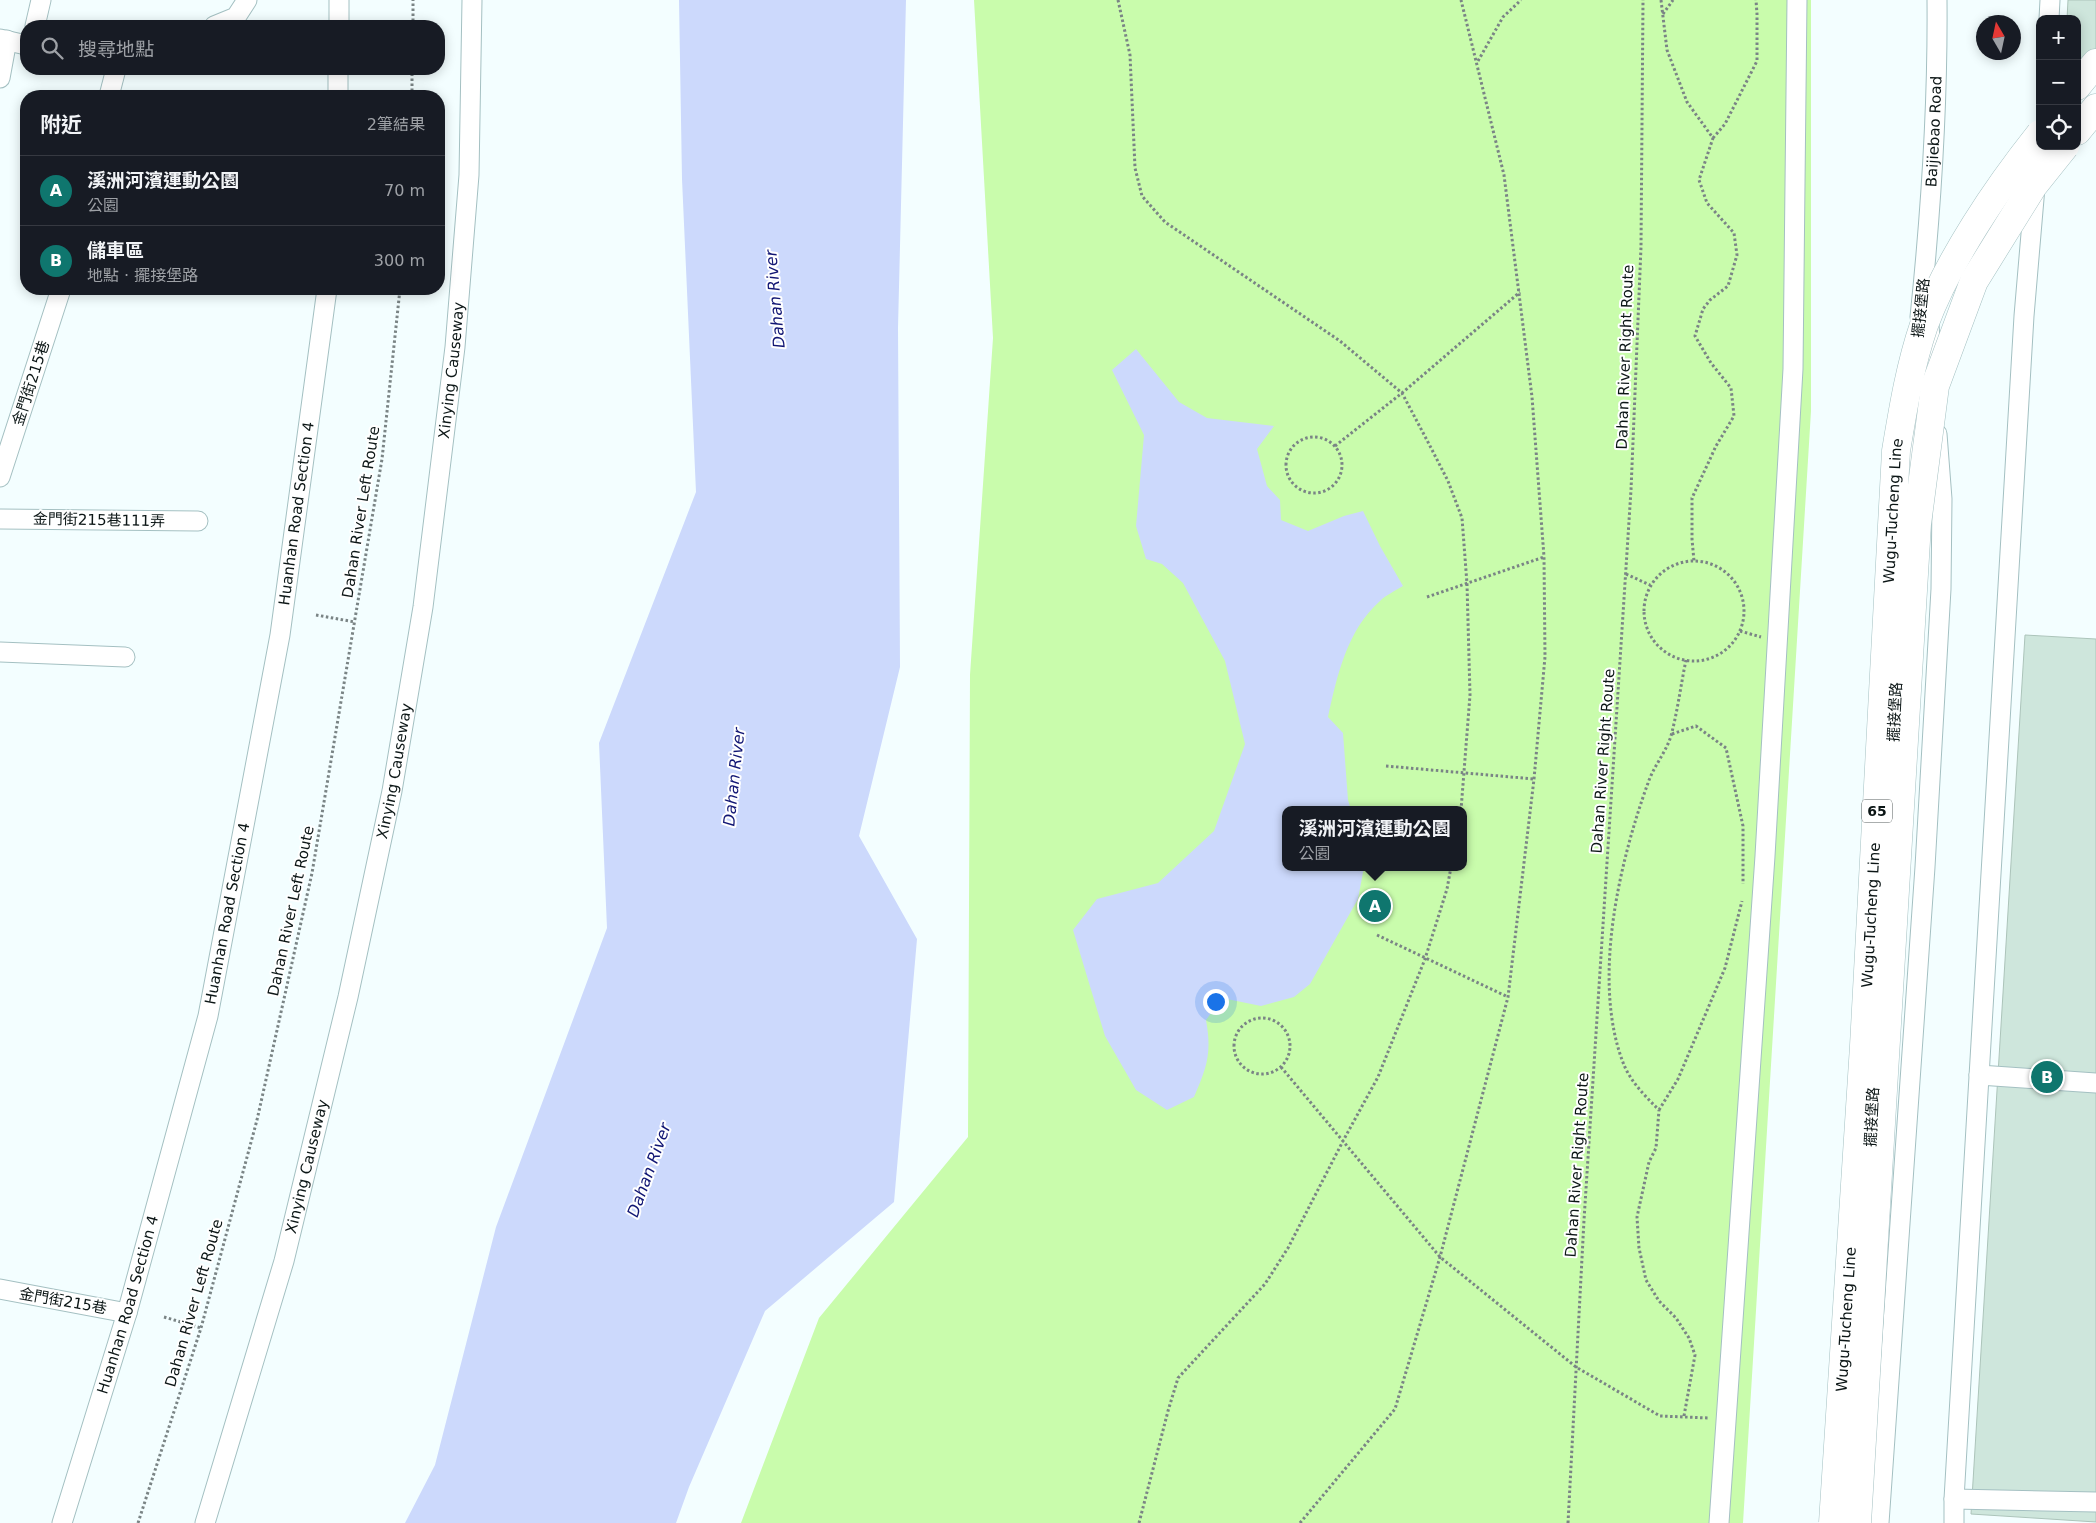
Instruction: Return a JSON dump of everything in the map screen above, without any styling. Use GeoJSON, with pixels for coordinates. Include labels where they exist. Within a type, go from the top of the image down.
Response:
{"type":"FeatureCollection","features":[{"type":"Feature","properties":{"kind":"highway"},"geometry":{"type":"LineString","coordinates":[[2081,81],[2096,63]]}},
{"type":"Feature","properties":{"kind":"highway"},"geometry":{"type":"LineString","coordinates":[[2081,126],[2096,108]]}},
{"type":"Feature","properties":{"kind":"highway","name":"Wugu-Tucheng Line"},"geometry":{"type":"LineString","coordinates":[[1833,1523],[1864,1046],[1896,451],[1906,389],[1925,325],[1951,268],[1998,188],[2036,139]]}},
{"type":"Feature","properties":{"kind":"highway","name":"Wugu-Tucheng Line"},"geometry":{"type":"LineString","coordinates":[[1857,1523],[1917,524],[1935,386],[1974,281],[2032,186],[2062,150]]}},
{"type":"Feature","properties":{"kind":"street"},"geometry":{"type":"LineString","coordinates":[[36,20],[41,0]]}},
{"type":"Feature","properties":{"kind":"street"},"geometry":{"type":"LineString","coordinates":[[229,20],[236,17],[247,0]]}},
{"type":"Feature","properties":{"kind":"street"},"geometry":{"type":"LineString","coordinates":[[339,0],[339,20]]}},
{"type":"Feature","properties":{"kind":"street","name":"Xinying Causeway"},"geometry":{"type":"LineString","coordinates":[[205,1523],[284,1261],[348,997],[392,791],[423,607],[455,348],[469,175],[472,0]]}},
{"type":"Feature","properties":{"kind":"street"},"geometry":{"type":"LineString","coordinates":[[1719,1523],[1764,866],[1792,379],[1797,0]]}},
{"type":"Feature","properties":{"kind":"street","name":"Baijiebao Road"},"geometry":{"type":"LineString","coordinates":[[1926,264],[1938,80],[1937,0]]}},
{"type":"Feature","properties":{"kind":"street"},"geometry":{"type":"LineString","coordinates":[[2049,15],[2050,0]]}},
{"type":"Feature","properties":{"kind":"street"},"geometry":{"type":"LineString","coordinates":[[0,78],[3,40],[20,43]]}},
{"type":"Feature","properties":{"kind":"street"},"geometry":{"type":"LineString","coordinates":[[111,90],[114,75]]}},
{"type":"Feature","properties":{"kind":"street"},"geometry":{"type":"LineString","coordinates":[[338,75],[338,90]]}},
{"type":"Feature","properties":{"kind":"street"},"geometry":{"type":"LineString","coordinates":[[1954,1523],[2024,316],[2038,150]]}},
{"type":"Feature","properties":{"kind":"street","name":"擺接堡路"},"geometry":{"type":"LineString","coordinates":[[1846,1523],[1915,374],[1926,264]]}},
{"type":"Feature","properties":{"kind":"street","name":"擺接堡路"},"geometry":{"type":"LineString","coordinates":[[1879,1523],[1925,867],[1941,589],[1942,499],[1926,264]]}},
{"type":"Feature","properties":{"kind":"street","name":"金門街215巷"},"geometry":{"type":"LineString","coordinates":[[0,477],[59,295]]}},
{"type":"Feature","properties":{"kind":"street","name":"Huanhan Road Section 4"},"geometry":{"type":"LineString","coordinates":[[62,1523],[127,1312],[208,1016],[280,635],[326,295]]}},
{"type":"Feature","properties":{"kind":"street","name":"金門街215巷111弄"},"geometry":{"type":"LineString","coordinates":[[0,519],[198,521]]}},
{"type":"Feature","properties":{"kind":"street"},"geometry":{"type":"LineString","coordinates":[[0,652],[126,657]]}},
{"type":"Feature","properties":{"kind":"street"},"geometry":{"type":"LineString","coordinates":[[1979,1075],[2096,1083]]}},
{"type":"Feature","properties":{"kind":"street","name":"金門街215巷"},"geometry":{"type":"LineString","coordinates":[[0,1289],[127,1312]]}},
{"type":"Feature","properties":{"kind":"street"},"geometry":{"type":"LineString","coordinates":[[1860,1310],[1894,1312]]}},
{"type":"Feature","properties":{"kind":"street"},"geometry":{"type":"LineString","coordinates":[[1954,1499],[2096,1502]]}},
{"type":"Feature","properties":{"kind":"path"},"geometry":{"type":"LineString","coordinates":[[412,0],[412,20]]}},
{"type":"Feature","properties":{"kind":"path"},"geometry":{"type":"LineString","coordinates":[[1118,0],[1130,55],[1134,168],[1142,196],[1165,222],[1340,342],[1402,393],[1448,481],[1462,518],[1467,584],[1470,695],[1461,806]]}},
{"type":"Feature","properties":{"kind":"path"},"geometry":{"type":"LineString","coordinates":[[1300,1523],[1395,1409],[1440,1258],[1508,997],[1534,779],[1545,657],[1544,557],[1532,397],[1504,176],[1461,0]]}},
{"type":"Feature","properties":{"kind":"path"},"geometry":{"type":"LineString","coordinates":[[1477,62],[1503,16],[1520,0]]}},
{"type":"Feature","properties":{"kind":"path","name":"Dahan River Right Route"},"geometry":{"type":"LineString","coordinates":[[1568,1523],[1576,1367],[1632,490],[1641,247],[1643,0]]}},
{"type":"Feature","properties":{"kind":"path"},"geometry":{"type":"LineString","coordinates":[[1661,0],[1667,50],[1687,102],[1713,138]]}},
{"type":"Feature","properties":{"kind":"path"},"geometry":{"type":"LineString","coordinates":[[1663,15],[1673,0]]}},
{"type":"Feature","properties":{"kind":"path"},"geometry":{"type":"LineString","coordinates":[[1694,561],[1692,498],[1716,446],[1734,416],[1731,388],[1711,364],[1695,336],[1703,309],[1710,300],[1728,286],[1737,256],[1734,233],[1707,203],[1699,180],[1713,138],[1725,124],[1758,61],[1758,14],[1756,0]]}},
{"type":"Feature","properties":{"kind":"path"},"geometry":{"type":"LineString","coordinates":[[412,75],[412,90]]}},
{"type":"Feature","properties":{"kind":"path"},"geometry":{"type":"LineString","coordinates":[[1335,446],[1402,393],[1520,292]]}},
{"type":"Feature","properties":{"kind":"path","name":"Dahan River Left Route"},"geometry":{"type":"LineString","coordinates":[[138,1523],[201,1328],[257,1120],[312,873],[382,459],[399,295]]}},
{"type":"Feature","properties":{"kind":"path"},"geometry":{"type":"LineString","coordinates":[[1310,437],[1328,440],[1335,446],[1342,463],[1338,481],[1323,492],[1314,493],[1296,487],[1290,480],[1286,462],[1294,446],[1301,440],[1310,437]]}},
{"type":"Feature","properties":{"kind":"path"},"geometry":{"type":"LineString","coordinates":[[1427,597],[1544,557]]}},
{"type":"Feature","properties":{"kind":"path"},"geometry":{"type":"LineString","coordinates":[[1694,561],[1711,564],[1725,572],[1736,584],[1742,599],[1744,615],[1740,631],[1731,645],[1718,655],[1702,660],[1686,660],[1670,655],[1657,646],[1648,632],[1644,616],[1644,600],[1650,585],[1662,572],[1677,564],[1694,561]]}},
{"type":"Feature","properties":{"kind":"path"},"geometry":{"type":"LineString","coordinates":[[1626,574],[1650,585]]}},
{"type":"Feature","properties":{"kind":"path"},"geometry":{"type":"LineString","coordinates":[[316,615],[355,622]]}},
{"type":"Feature","properties":{"kind":"path"},"geometry":{"type":"LineString","coordinates":[[1740,631],[1765,638]]}},
{"type":"Feature","properties":{"kind":"path"},"geometry":{"type":"LineString","coordinates":[[1659,1110],[1639,1088],[1624,1066],[1611,1021],[1609,976],[1618,882],[1648,781],[1672,734],[1686,660]]}},
{"type":"Feature","properties":{"kind":"path"},"geometry":{"type":"LineString","coordinates":[[1672,734],[1696,726],[1726,748],[1743,826],[1743,888]]}},
{"type":"Feature","properties":{"kind":"path"},"geometry":{"type":"LineString","coordinates":[[1386,766],[1534,779]]}},
{"type":"Feature","properties":{"kind":"path"},"geometry":{"type":"LineString","coordinates":[[1139,1523],[1178,1378],[1265,1284],[1288,1248],[1342,1141],[1378,1077],[1425,959],[1447,888],[1450,871]]}},
{"type":"Feature","properties":{"kind":"path"},"geometry":{"type":"LineString","coordinates":[[1684,1416],[1695,1355],[1689,1338],[1676,1318],[1659,1301],[1646,1280],[1637,1217],[1649,1162],[1656,1148],[1659,1110],[1678,1079],[1725,968],[1743,896]]}},
{"type":"Feature","properties":{"kind":"path"},"geometry":{"type":"LineString","coordinates":[[1604,933],[1612,934]]}},
{"type":"Feature","properties":{"kind":"path"},"geometry":{"type":"LineString","coordinates":[[1377,935],[1508,997]]}},
{"type":"Feature","properties":{"kind":"path"},"geometry":{"type":"LineString","coordinates":[[1265,1018],[1282,1025],[1288,1033],[1290,1051],[1287,1060],[1280,1067],[1273,1072],[1263,1074],[1246,1069],[1239,1062],[1235,1054],[1235,1036],[1247,1021],[1265,1018]]}},
{"type":"Feature","properties":{"kind":"path"},"geometry":{"type":"LineString","coordinates":[[1280,1067],[1440,1258],[1576,1367],[1660,1416],[1713,1418]]}},
{"type":"Feature","properties":{"kind":"path"},"geometry":{"type":"LineString","coordinates":[[164,1316],[201,1328]]}},
{"type":"Feature","properties":{"kind":"green space"},"geometry":{"type":"Polygon","coordinates":[[[974,0],[1811,0],[1811,411],[1743,1523],[741,1523],[819,1318],[968,1137],[970,675],[993,338],[974,0]]]}},
{"type":"Feature","properties":{"kind":"water","name":"Dahan River"},"geometry":{"type":"Polygon","coordinates":[[[679,0],[906,0],[898,328],[900,667],[859,836],[917,939],[894,1202],[765,1311],[689,1487],[676,1523],[405,1523],[435,1465],[496,1227],[607,928],[599,743],[696,492],[682,179],[679,0]]]}},
{"type":"Feature","properties":{"kind":"water"},"geometry":{"type":"Polygon","coordinates":[[[1136,349],[1179,402],[1207,418],[1274,426],[1257,449],[1267,486],[1280,500],[1281,520],[1308,531],[1344,516],[1363,511],[1403,586],[1382,599],[1359,626],[1345,654],[1331,701],[1328,717],[1343,733],[1350,806],[1282,806],[1282,871],[1363,871],[1358,899],[1310,984],[1294,997],[1261,1006],[1222,998],[1206,1020],[1208,1032],[1207,1060],[1194,1097],[1167,1110],[1136,1090],[1105,1036],[1073,930],[1097,899],[1158,883],[1214,831],[1245,744],[1225,661],[1183,583],[1162,564],[1146,559],[1136,526],[1144,435],[1112,370],[1136,349]]]}},
{"type":"Feature","properties":{"kind":"building"},"geometry":{"type":"Polygon","coordinates":[[[2068,0],[2096,0],[2096,63],[2081,62],[2081,15],[2067,15],[2068,0]]]}},
{"type":"Feature","properties":{"kind":"building"},"geometry":{"type":"Polygon","coordinates":[[[2025,635],[2096,639],[2096,1522],[1971,1514],[2025,635]]]}},
{"type":"Feature","properties":{"kind":"place","name":"溪洲河濱運動公園"},"geometry":{"type":"Point","coordinates":[1375,906]}},
{"type":"Feature","properties":{"kind":"place","name":"儲車區"},"geometry":{"type":"Point","coordinates":[2047,1077]}}]}
